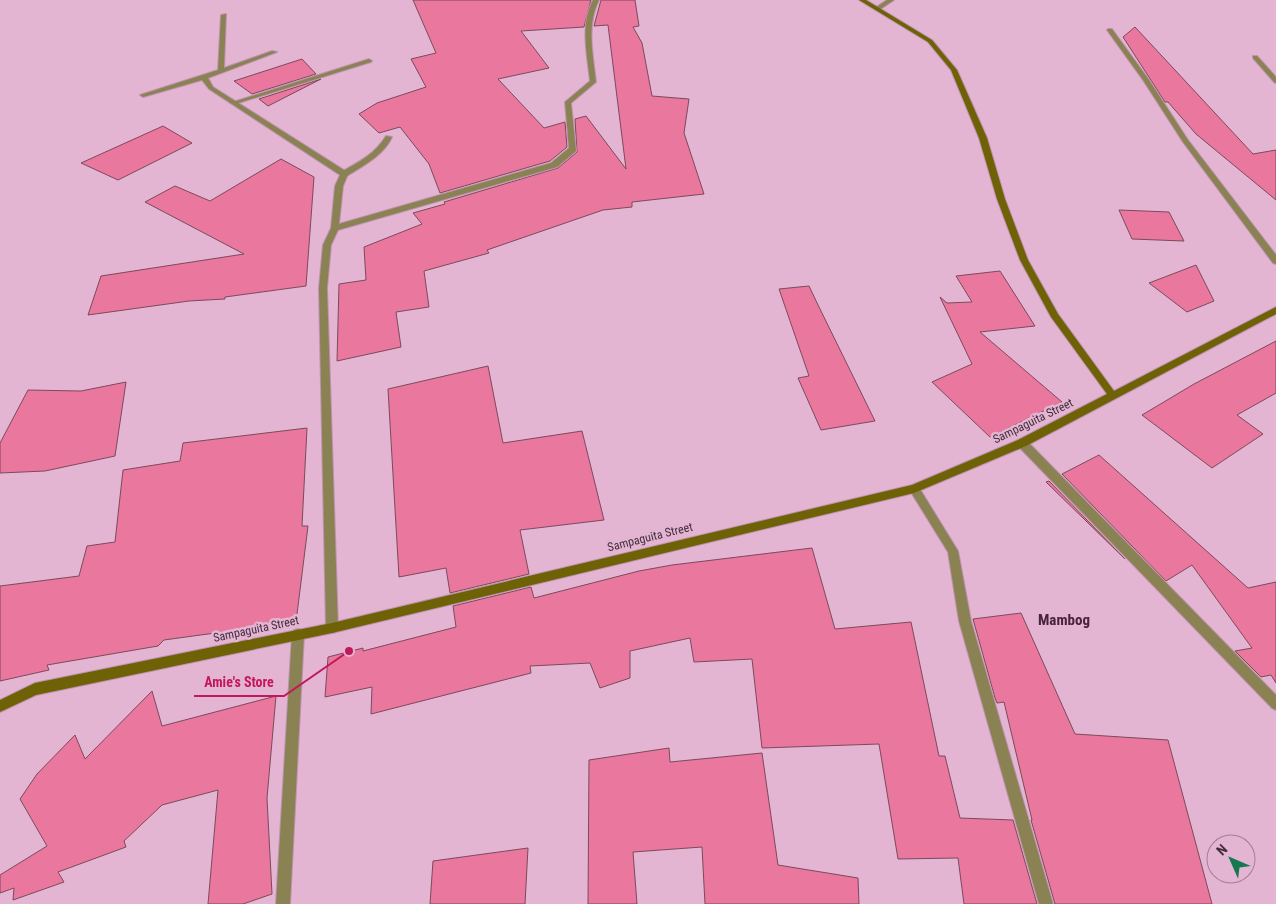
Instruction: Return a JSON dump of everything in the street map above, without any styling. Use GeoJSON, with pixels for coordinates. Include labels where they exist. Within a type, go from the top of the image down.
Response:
{"type":"FeatureCollection","features":[{"type":"Feature","properties":{"kind":"street"},"geometry":{"type":"LineString","coordinates":[[335,228],[554,164],[574,149],[568,102],[593,82],[588,30],[592,5],[596,0]]}},
{"type":"Feature","properties":{"kind":"street"},"geometry":{"type":"LineString","coordinates":[[862,0],[930,41],[954,70],[983,138],[1001,198],[1024,260],[1054,315],[1113,396]]}},
{"type":"Feature","properties":{"kind":"street"},"geometry":{"type":"LineString","coordinates":[[877,9],[891,0]]}},
{"type":"Feature","properties":{"kind":"street"},"geometry":{"type":"LineString","coordinates":[[221,71],[224,15]]}},
{"type":"Feature","properties":{"kind":"street"},"geometry":{"type":"LineString","coordinates":[[1110,30],[1146,80],[1185,141],[1276,261]]}},
{"type":"Feature","properties":{"kind":"street"},"geometry":{"type":"LineString","coordinates":[[143,95],[204,77],[274,52]]}},
{"type":"Feature","properties":{"kind":"street"},"geometry":{"type":"LineString","coordinates":[[1255,57],[1276,81]]}},
{"type":"Feature","properties":{"kind":"street"},"geometry":{"type":"LineString","coordinates":[[233,103],[369,61]]}},
{"type":"Feature","properties":{"kind":"street"},"geometry":{"type":"LineString","coordinates":[[204,77],[211,88],[344,174]]}},
{"type":"Feature","properties":{"kind":"street"},"geometry":{"type":"LineString","coordinates":[[332,628],[323,288],[327,245],[335,228],[339,186],[344,174],[368,159],[386,144],[388,137]]}},
{"type":"Feature","properties":{"kind":"street","name":"Sampaguita Street"},"geometry":{"type":"LineString","coordinates":[[0,706],[35,689],[332,628],[914,489],[1022,443],[1276,310]]}},
{"type":"Feature","properties":{"kind":"street"},"geometry":{"type":"LineString","coordinates":[[1022,443],[1276,704]]}},
{"type":"Feature","properties":{"kind":"street"},"geometry":{"type":"LineString","coordinates":[[914,489],[953,551],[965,621],[1046,904]]}},
{"type":"Feature","properties":{"kind":"street"},"geometry":{"type":"LineString","coordinates":[[283,904],[298,634]]}},
{"type":"Feature","properties":{"kind":"building"},"geometry":{"type":"Polygon","coordinates":[[[413,0],[591,0],[584,27],[521,31],[549,68],[498,79],[544,128],[565,122],[567,147],[550,161],[440,193],[429,164],[400,127],[379,133],[359,114],[377,103],[426,87],[411,59],[436,53],[413,0]]]}},
{"type":"Feature","properties":{"kind":"building"},"geometry":{"type":"Polygon","coordinates":[[[601,0],[635,0],[639,26],[633,27],[642,43],[652,96],[689,99],[684,133],[704,194],[632,202],[632,207],[603,210],[487,250],[489,253],[424,271],[429,307],[396,312],[401,347],[337,361],[339,284],[366,280],[364,247],[422,224],[413,213],[558,168],[577,152],[575,119],[586,116],[626,169],[608,25],[594,26],[601,0]]]}},
{"type":"Feature","properties":{"kind":"building"},"geometry":{"type":"Polygon","coordinates":[[[1135,27],[1253,154],[1276,150],[1276,200],[1196,134],[1168,102],[1165,102],[1123,37],[1135,27]]]}},
{"type":"Feature","properties":{"kind":"building"},"geometry":{"type":"Polygon","coordinates":[[[302,59],[316,74],[252,94],[234,81],[302,59]]]}},
{"type":"Feature","properties":{"kind":"building"},"geometry":{"type":"Polygon","coordinates":[[[321,79],[268,106],[259,99],[321,79]]]}},
{"type":"Feature","properties":{"kind":"building"},"geometry":{"type":"Polygon","coordinates":[[[163,126],[192,143],[118,180],[81,163],[163,126]]]}},
{"type":"Feature","properties":{"kind":"building"},"geometry":{"type":"Polygon","coordinates":[[[281,159],[314,177],[306,286],[225,297],[225,299],[189,301],[88,315],[101,276],[244,254],[145,202],[175,186],[210,201],[281,159]]]}},
{"type":"Feature","properties":{"kind":"building"},"geometry":{"type":"Polygon","coordinates":[[[1119,210],[1169,212],[1184,241],[1132,239],[1119,210]]]}},
{"type":"Feature","properties":{"kind":"building"},"geometry":{"type":"Polygon","coordinates":[[[1196,265],[1214,301],[1187,312],[1149,283],[1196,265]]]}},
{"type":"Feature","properties":{"kind":"building"},"geometry":{"type":"Polygon","coordinates":[[[1000,271],[1035,326],[980,332],[1062,402],[990,437],[932,382],[972,364],[940,297],[947,303],[972,302],[956,276],[1000,271]]]}},
{"type":"Feature","properties":{"kind":"building"},"geometry":{"type":"Polygon","coordinates":[[[809,286],[875,421],[821,430],[798,378],[809,376],[779,289],[809,286]]]}},
{"type":"Feature","properties":{"kind":"building"},"geometry":{"type":"Polygon","coordinates":[[[1276,341],[1276,393],[1237,415],[1263,434],[1212,468],[1142,415],[1194,384],[1276,341]]]}},
{"type":"Feature","properties":{"kind":"building"},"geometry":{"type":"Polygon","coordinates":[[[488,366],[503,443],[582,431],[604,520],[520,530],[529,574],[450,593],[446,568],[399,577],[388,389],[488,366]]]}},
{"type":"Feature","properties":{"kind":"building"},"geometry":{"type":"Polygon","coordinates":[[[126,382],[115,456],[45,471],[0,473],[0,443],[28,390],[81,391],[126,382]]]}},
{"type":"Feature","properties":{"kind":"building"},"geometry":{"type":"Polygon","coordinates":[[[307,428],[302,526],[308,526],[296,622],[164,640],[158,646],[47,665],[49,670],[0,681],[0,586],[79,576],[87,546],[115,542],[123,470],[180,461],[183,443],[307,428]]]}},
{"type":"Feature","properties":{"kind":"building"},"geometry":{"type":"Polygon","coordinates":[[[1099,455],[1248,588],[1276,582],[1276,683],[1271,675],[1261,677],[1235,651],[1252,648],[1192,565],[1166,581],[1062,474],[1099,455]]]}},
{"type":"Feature","properties":{"kind":"building"},"geometry":{"type":"Polygon","coordinates":[[[1049,481],[1125,559],[1046,482],[1049,481]]]}},
{"type":"Feature","properties":{"kind":"building"},"geometry":{"type":"Polygon","coordinates":[[[812,548],[835,629],[911,622],[939,756],[945,756],[960,818],[1013,820],[1037,904],[964,904],[958,858],[898,859],[879,744],[762,748],[752,659],[694,662],[690,638],[630,651],[630,678],[600,688],[590,663],[530,666],[531,673],[371,714],[372,687],[325,697],[328,657],[363,648],[363,651],[456,627],[453,606],[531,587],[534,598],[639,571],[672,565],[812,548]]]}},
{"type":"Feature","properties":{"kind":"building"},"geometry":{"type":"Polygon","coordinates":[[[1021,613],[1075,734],[1168,740],[1212,904],[1055,904],[1031,820],[1004,702],[997,703],[995,698],[973,619],[1021,613]]]}},
{"type":"Feature","properties":{"kind":"building"},"geometry":{"type":"Polygon","coordinates":[[[152,691],[162,726],[276,696],[267,798],[272,894],[243,904],[208,904],[218,790],[162,805],[124,841],[126,847],[58,872],[64,882],[13,900],[14,888],[0,893],[0,875],[47,846],[20,799],[37,774],[75,735],[85,759],[152,691]]]}},
{"type":"Feature","properties":{"kind":"building"},"geometry":{"type":"Polygon","coordinates":[[[669,748],[670,762],[762,753],[778,865],[858,878],[859,904],[705,904],[702,847],[633,852],[637,904],[588,904],[589,760],[669,748]]]}},
{"type":"Feature","properties":{"kind":"building"},"geometry":{"type":"Polygon","coordinates":[[[528,848],[525,904],[430,904],[433,861],[528,848]]]}},
{"type":"Feature","properties":{"kind":"place","name":"Amie's Store"},"geometry":{"type":"Point","coordinates":[349,651]}},
{"type":"Feature","properties":{"kind":"district","name":"Mambog"},"geometry":{"type":"Point","coordinates":[1064,620]}}]}
